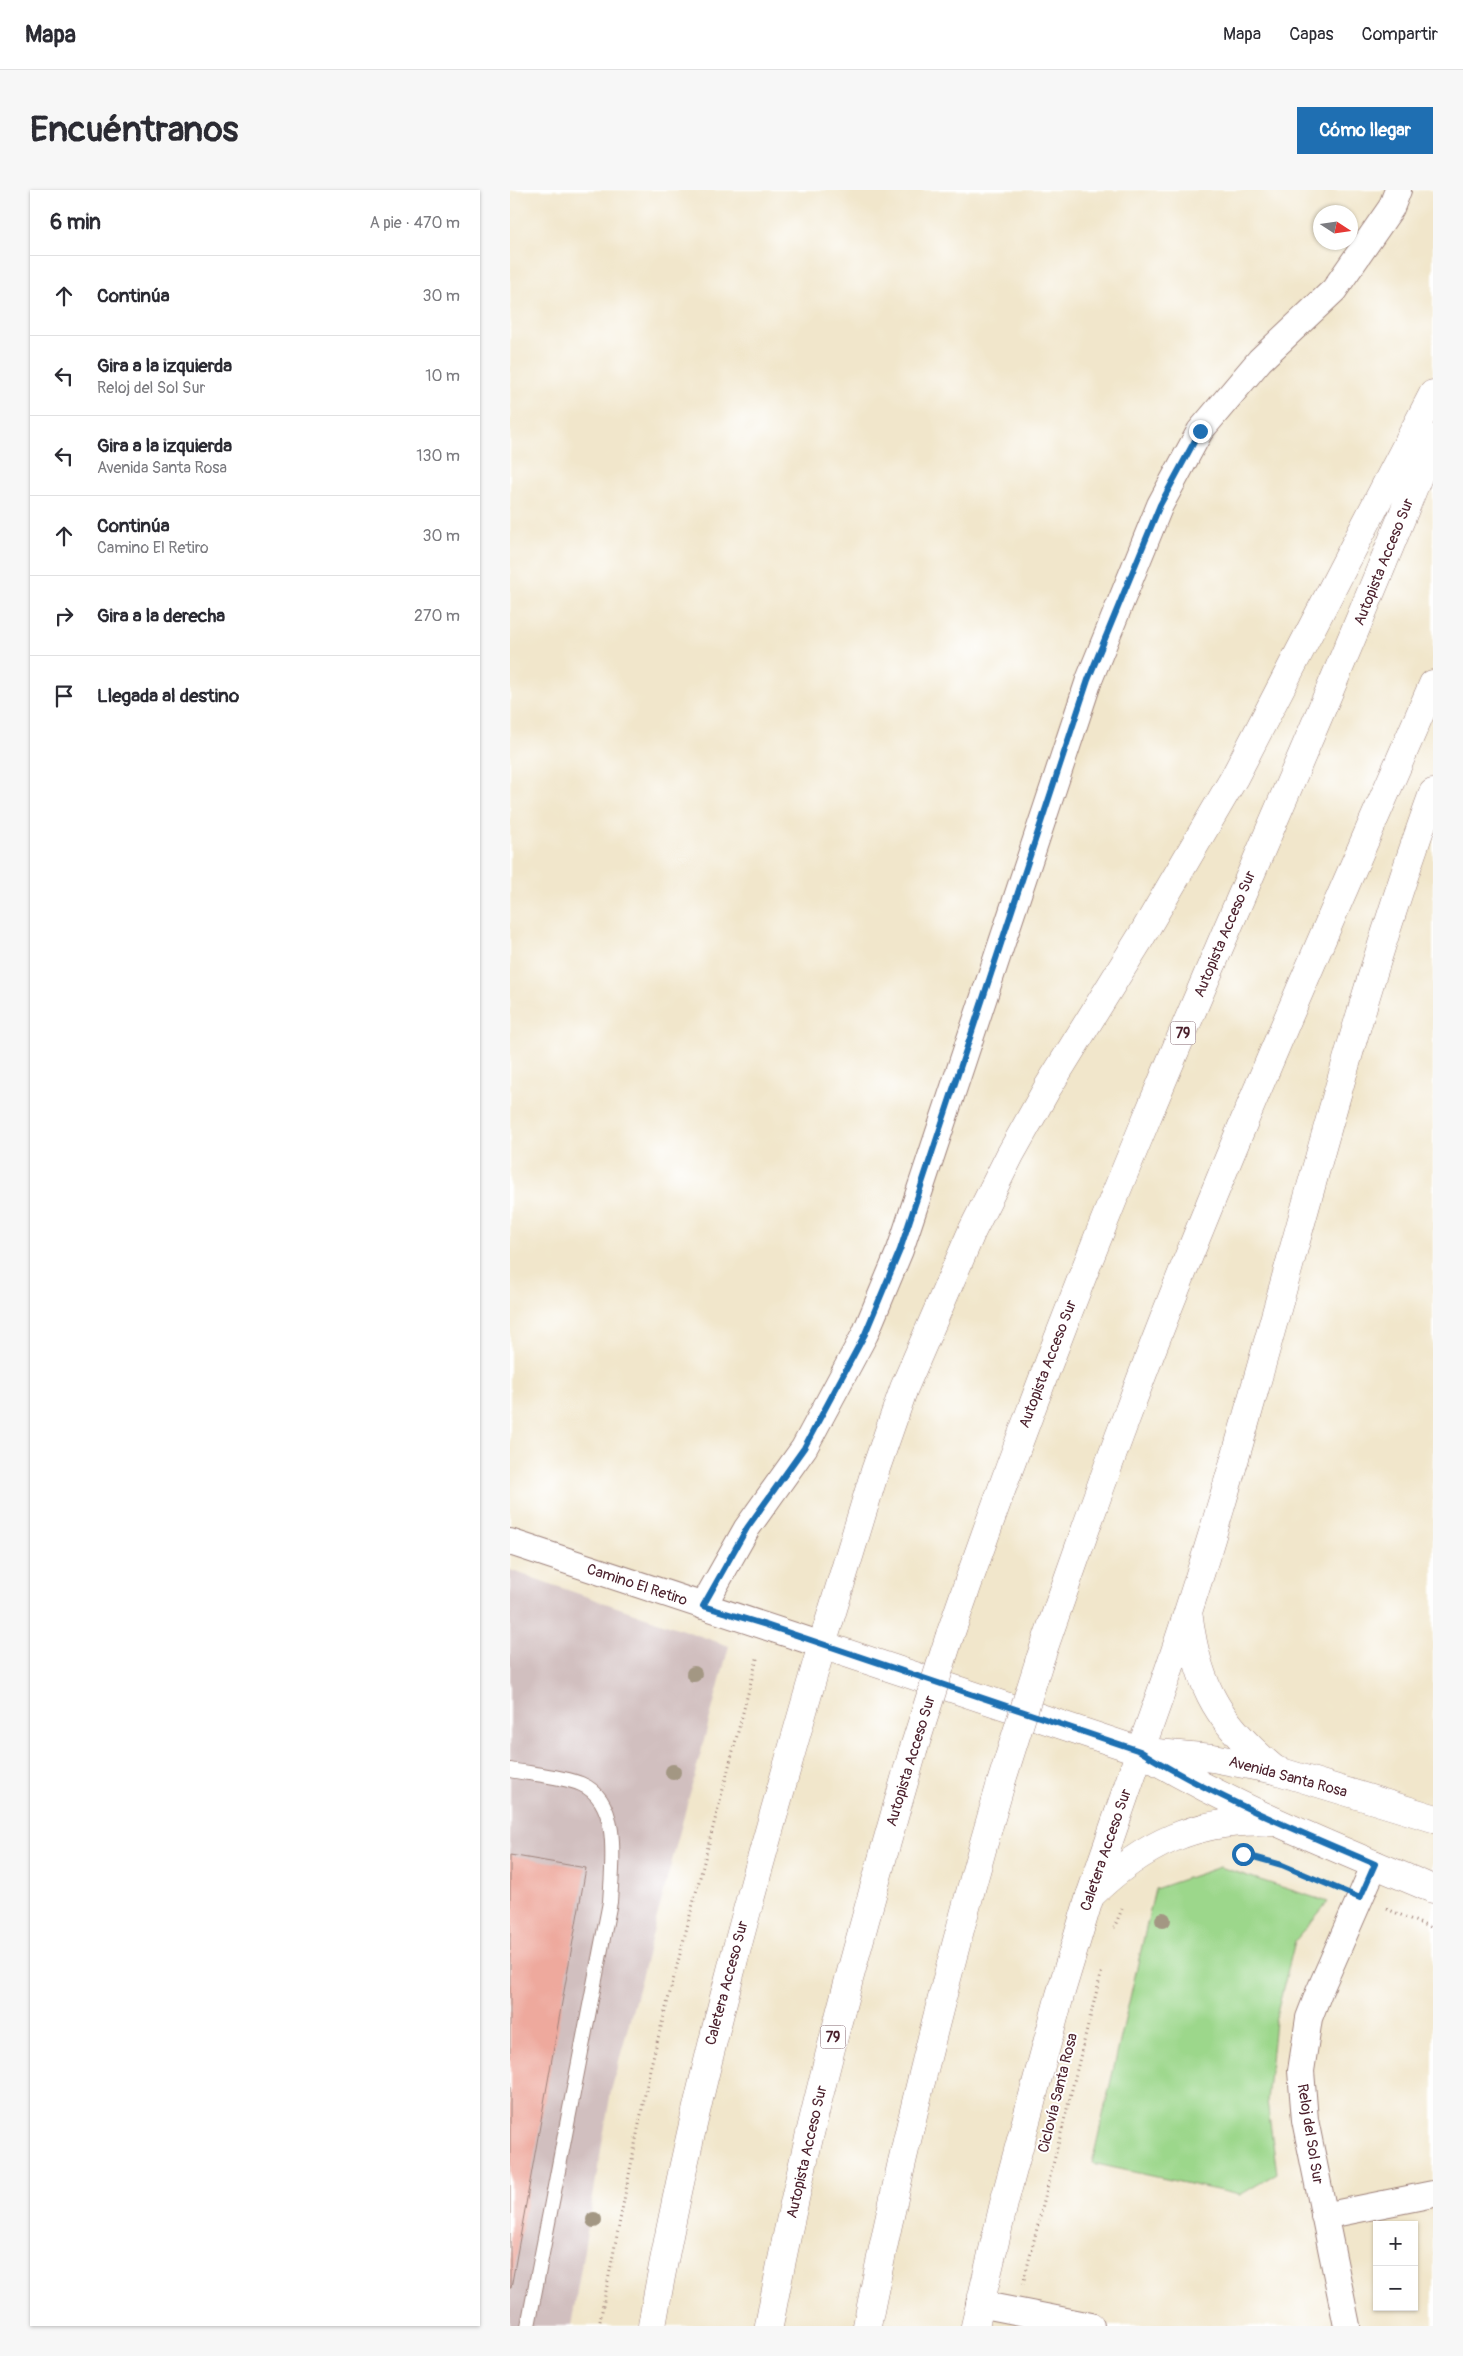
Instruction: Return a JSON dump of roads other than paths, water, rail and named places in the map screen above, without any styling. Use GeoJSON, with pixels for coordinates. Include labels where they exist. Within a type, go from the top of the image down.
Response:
{"type":"FeatureCollection","features":[{"type":"Feature","properties":{"kind":"main road","name":"Caletera Acceso Sur"},"geometry":{"type":"LineString","coordinates":[[652,2326],[677,2194],[706,2065],[742,1927],[822,1645],[875,1471],[904,1388],[977,1223],[1048,1087],[1141,937],[1234,778],[1433,394]]}},
{"type":"Feature","properties":{"kind":"main road","name":"Autopista Acceso Sur"},"geometry":{"type":"LineString","coordinates":[[769,2326],[800,2176],[834,2036],[872,1893],[913,1751],[950,1635],[998,1498],[1092,1249],[1360,619],[1433,438]]}},
{"type":"Feature","properties":{"kind":"main road"},"geometry":{"type":"LineString","coordinates":[[867,2326],[895,2188],[927,2052],[962,1917],[1039,1662],[1119,1436],[1175,1293],[1248,1115],[1433,684]]}},
{"type":"Feature","properties":{"kind":"main road","name":"Caletera Acceso Sur"},"geometry":{"type":"LineString","coordinates":[[977,2315],[1032,2094],[1090,1896],[1188,1616],[1371,982],[1433,793]]}},
{"type":"Feature","properties":{"kind":"main road"},"geometry":{"type":"LineString","coordinates":[[1188,1616],[1197,1662],[1212,1700],[1239,1739],[1275,1770]]}},
{"type":"Feature","properties":{"kind":"main road","name":"Avenida Santa Rosa"},"geometry":{"type":"LineString","coordinates":[[822,1645],[1140,1751],[1213,1758],[1275,1770],[1433,1818]]}},
{"type":"Feature","properties":{"kind":"main road","name":"Avenida Santa Rosa"},"geometry":{"type":"LineString","coordinates":[[1140,1751],[1170,1770],[1279,1822],[1433,1890]]}},
{"type":"Feature","properties":{"kind":"main road"},"geometry":{"type":"LineString","coordinates":[[1090,1896],[1110,1876],[1133,1858],[1168,1839],[1224,1823],[1279,1822]]}},
{"type":"Feature","properties":{"kind":"street"},"geometry":{"type":"LineString","coordinates":[[703,1606],[747,1528],[804,1448],[865,1334],[900,1250],[1088,680],[1160,505],[1200,431],[1260,360],[1334,290],[1391,208],[1398,190]]}},
{"type":"Feature","properties":{"kind":"street","name":"Camino El Retiro"},"geometry":{"type":"LineString","coordinates":[[510,1542],[822,1645]]}},
{"type":"Feature","properties":{"kind":"street","name":"Reloj del Sol Sur"},"geometry":{"type":"LineString","coordinates":[[1347,2326],[1302,2096],[1303,2046],[1309,2018],[1318,1992],[1375,1864]]}},
{"type":"Feature","properties":{"kind":"street"},"geometry":{"type":"LineString","coordinates":[[1324,2216],[1433,2194]]}},
{"type":"Feature","properties":{"kind":"street"},"geometry":{"type":"LineString","coordinates":[[977,2315],[1016,2311],[1091,2326]]}},
{"type":"Feature","properties":{"kind":"lane"},"geometry":{"type":"LineString","coordinates":[[510,1770],[579,1783],[594,1790],[602,1801],[610,1824],[613,1851],[610,1902],[528,2326]]}}]}
